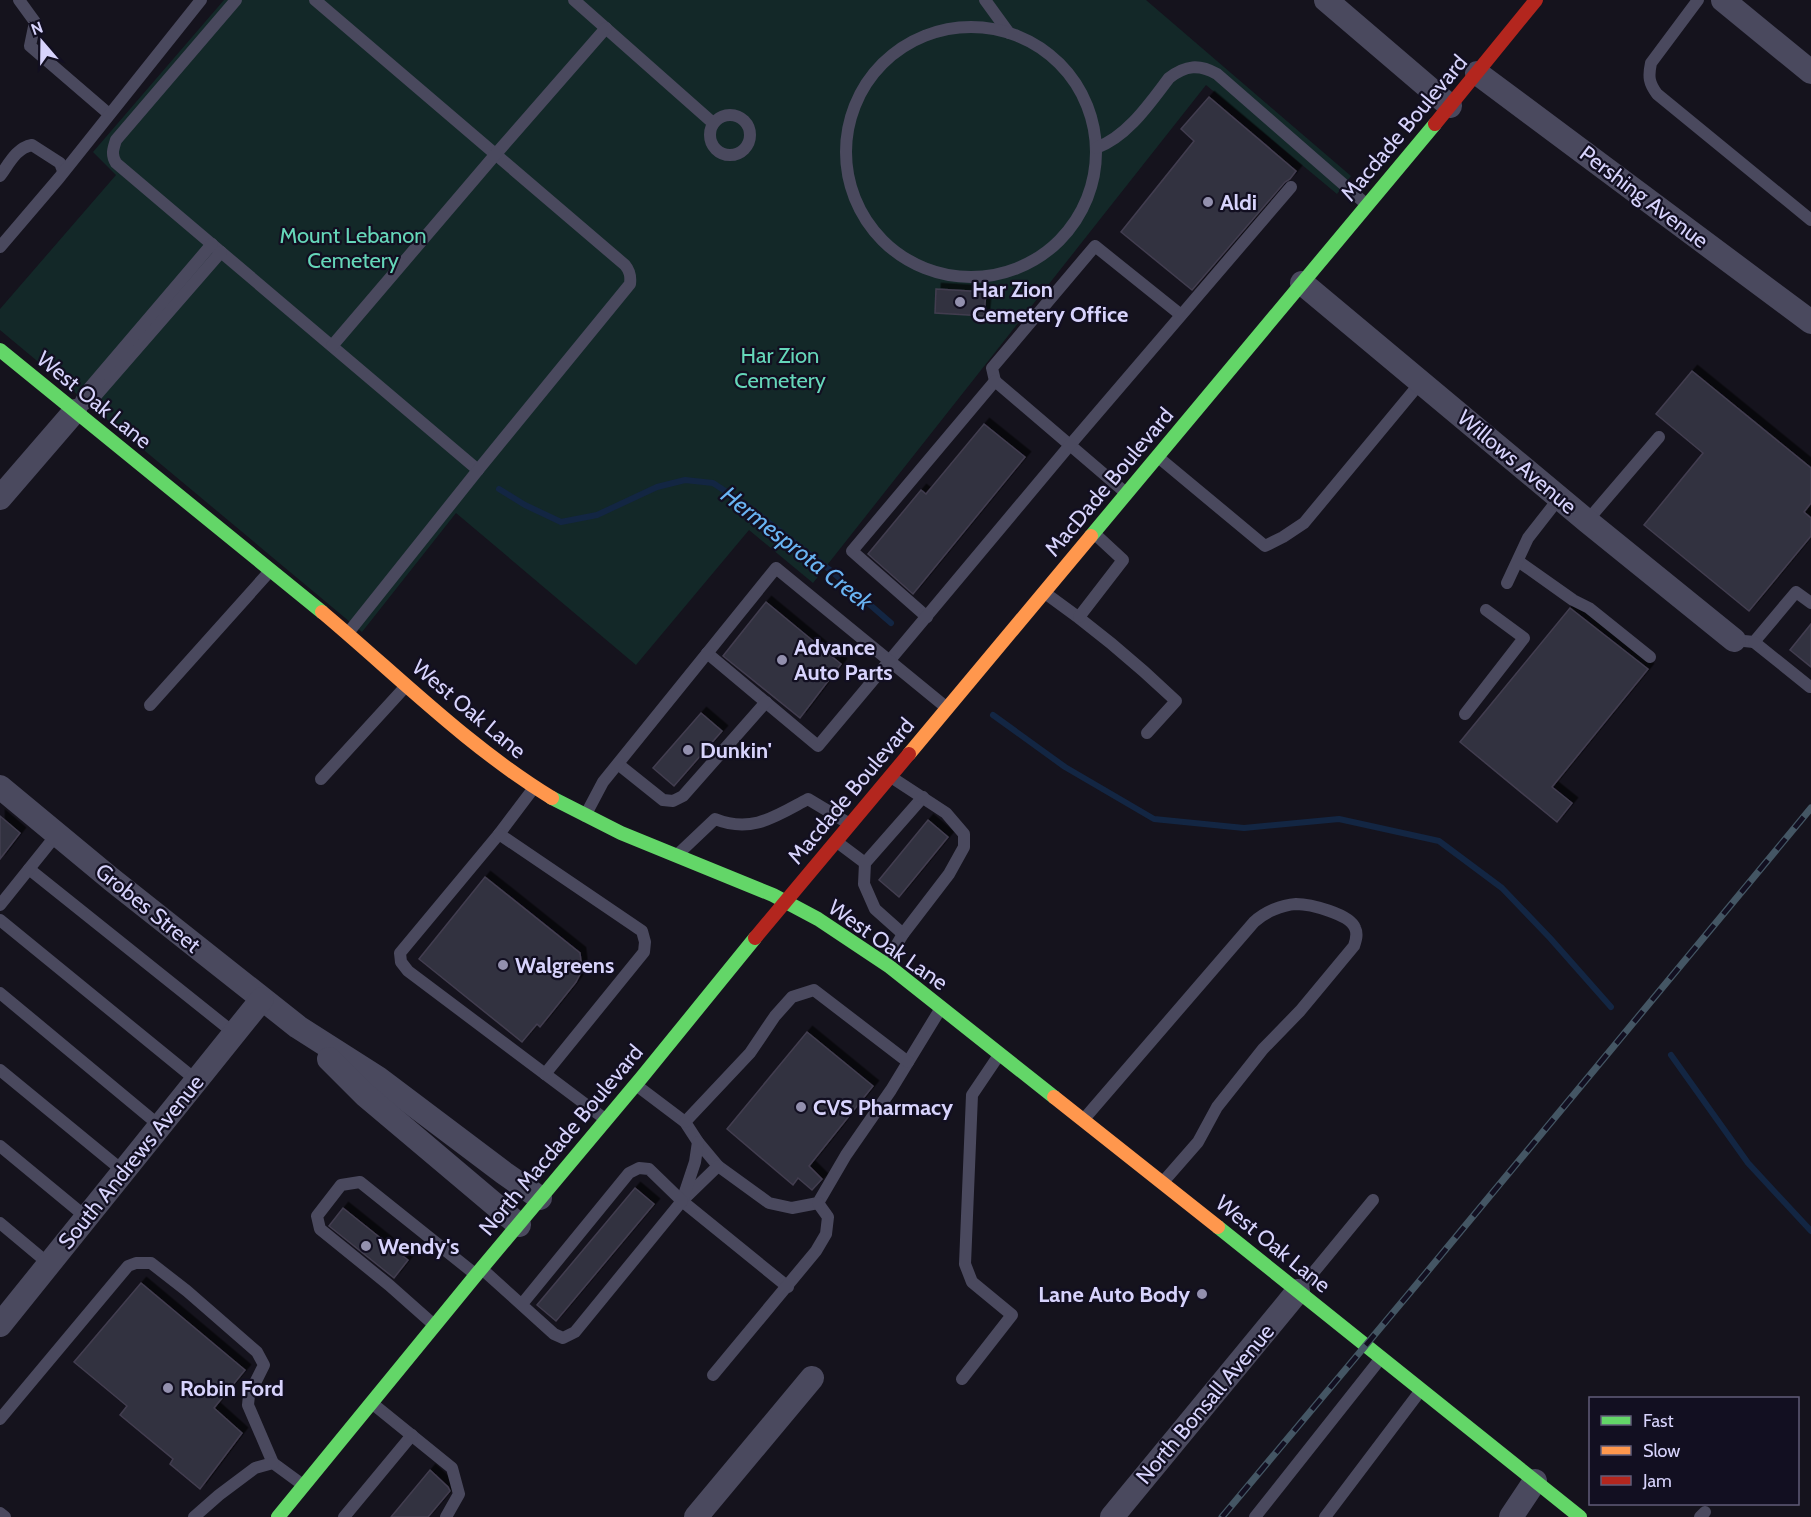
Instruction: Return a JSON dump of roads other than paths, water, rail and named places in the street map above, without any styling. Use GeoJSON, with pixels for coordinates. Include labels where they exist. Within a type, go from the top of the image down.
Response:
{"type":"FeatureCollection","features":[{"type":"Feature","properties":{"kind":"main road","name":"Macdade Boulevard"},"geometry":{"type":"LineString","coordinates":[[1302,283],[1536,0]]}},
{"type":"Feature","properties":{"kind":"main road","name":"MacDade Boulevard"},"geometry":{"type":"LineString","coordinates":[[948,708],[1302,283]]}},
{"type":"Feature","properties":{"kind":"main road","name":"West Oak Lane"},"geometry":{"type":"LineString","coordinates":[[0,350],[348,634],[478,747],[565,807],[786,902],[848,937],[1084,1120],[1580,1517]]}},
{"type":"Feature","properties":{"kind":"main road","name":"Macdade Boulevard"},"geometry":{"type":"LineString","coordinates":[[786,902],[948,708]]}},
{"type":"Feature","properties":{"kind":"main road","name":"North Macdade Boulevard"},"geometry":{"type":"LineString","coordinates":[[278,1517],[743,951],[786,902]]}},
{"type":"Feature","properties":{"kind":"street"},"geometry":{"type":"LineString","coordinates":[[1326,0],[1450,106]]}},
{"type":"Feature","properties":{"kind":"street"},"geometry":{"type":"LineString","coordinates":[[1723,0],[1811,72]]}},
{"type":"Feature","properties":{"kind":"street","name":"Pershing Avenue"},"geometry":{"type":"LineString","coordinates":[[1477,73],[1811,322]]}},
{"type":"Feature","properties":{"kind":"street","name":"Willows Avenue"},"geometry":{"type":"LineString","coordinates":[[1302,283],[1587,521],[1744,641]]}},
{"type":"Feature","properties":{"kind":"street"},"geometry":{"type":"LineString","coordinates":[[0,498],[75,411]]}},
{"type":"Feature","properties":{"kind":"street","name":"Grobes Street"},"geometry":{"type":"LineString","coordinates":[[0,787],[298,1027],[396,1091],[540,1198]]}},
{"type":"Feature","properties":{"kind":"street","name":"South Andrews Avenue"},"geometry":{"type":"LineString","coordinates":[[4,1312],[49,1264],[262,999]]}},
{"type":"Feature","properties":{"kind":"street","name":"Grobes Street"},"geometry":{"type":"LineString","coordinates":[[298,1027],[365,1095],[519,1225]]}},
{"type":"Feature","properties":{"kind":"street","name":"North Bonsall Avenue"},"geometry":{"type":"LineString","coordinates":[[1112,1517],[1298,1291]]}},
{"type":"Feature","properties":{"kind":"street"},"geometry":{"type":"LineString","coordinates":[[696,1517],[812,1378]]}},
{"type":"Feature","properties":{"kind":"street"},"geometry":{"type":"LineString","coordinates":[[1511,1517],[1535,1481]]}},
{"type":"Feature","properties":{"kind":"lane"},"geometry":{"type":"LineString","coordinates":[[19,0],[36,22],[30,46],[109,114]]}},
{"type":"Feature","properties":{"kind":"lane"},"geometry":{"type":"LineString","coordinates":[[0,247],[201,0]]}},
{"type":"Feature","properties":{"kind":"lane"},"geometry":{"type":"LineString","coordinates":[[236,0],[116,140],[112,157],[116,163],[478,470]]}},
{"type":"Feature","properties":{"kind":"lane"},"geometry":{"type":"LineString","coordinates":[[315,0],[625,265],[630,278],[630,284],[348,634]]}},
{"type":"Feature","properties":{"kind":"lane"},"geometry":{"type":"LineString","coordinates":[[574,0],[713,123]]}},
{"type":"Feature","properties":{"kind":"lane"},"geometry":{"type":"LineString","coordinates":[[985,0],[1009,33]]}},
{"type":"Feature","properties":{"kind":"lane"},"geometry":{"type":"LineString","coordinates":[[1698,0],[1652,63],[1649,84],[1657,94],[1811,220]]}},
{"type":"Feature","properties":{"kind":"lane"},"geometry":{"type":"LineString","coordinates":[[967,27],[1009,33],[1043,50],[1071,77],[1089,111],[1096,148],[1090,190],[1071,227],[1040,257],[1002,274],[960,278],[919,267],[884,244],[859,210],[846,170],[847,128],[862,89],[889,57],[926,35],[967,27]]}},
{"type":"Feature","properties":{"kind":"lane"},"geometry":{"type":"LineString","coordinates":[[332,346],[606,28]]}},
{"type":"Feature","properties":{"kind":"lane"},"geometry":{"type":"LineString","coordinates":[[1096,148],[1112,142],[1123,133],[1169,78],[1176,73],[1200,66],[1217,74],[1367,205]]}},
{"type":"Feature","properties":{"kind":"lane"},"geometry":{"type":"LineString","coordinates":[[0,177],[16,154],[32,145],[60,163],[63,171]]}},
{"type":"Feature","properties":{"kind":"lane"},"geometry":{"type":"LineString","coordinates":[[707,653],[818,746],[1070,445],[1291,187]]}},
{"type":"Feature","properties":{"kind":"lane"},"geometry":{"type":"LineString","coordinates":[[1126,494],[995,381],[992,368],[1095,246],[1181,315]]}},
{"type":"Feature","properties":{"kind":"lane"},"geometry":{"type":"LineString","coordinates":[[75,411],[85,393],[216,248]]}},
{"type":"Feature","properties":{"kind":"lane"},"geometry":{"type":"LineString","coordinates":[[927,617],[852,551],[995,381]]}},
{"type":"Feature","properties":{"kind":"lane"},"geometry":{"type":"LineString","coordinates":[[1157,456],[1265,546],[1304,523],[1421,382]]}},
{"type":"Feature","properties":{"kind":"lane"},"geometry":{"type":"LineString","coordinates":[[1587,521],[1659,437]]}},
{"type":"Feature","properties":{"kind":"lane"},"geometry":{"type":"LineString","coordinates":[[1507,583],[1528,538],[1560,497]]}},
{"type":"Feature","properties":{"kind":"lane"},"geometry":{"type":"LineString","coordinates":[[1079,616],[1124,560],[1094,533]]}},
{"type":"Feature","properties":{"kind":"lane"},"geometry":{"type":"LineString","coordinates":[[1518,561],[1573,600],[1589,608],[1650,657]]}},
{"type":"Feature","properties":{"kind":"lane"},"geometry":{"type":"LineString","coordinates":[[585,817],[603,782],[776,568],[948,708]]}},
{"type":"Feature","properties":{"kind":"lane"},"geometry":{"type":"LineString","coordinates":[[150,705],[270,570]]}},
{"type":"Feature","properties":{"kind":"lane"},"geometry":{"type":"LineString","coordinates":[[1044,592],[1079,616],[1176,701],[1147,733]]}},
{"type":"Feature","properties":{"kind":"lane"},"geometry":{"type":"LineString","coordinates":[[1810,687],[1744,641],[1796,592],[1811,603]]}},
{"type":"Feature","properties":{"kind":"lane"},"geometry":{"type":"LineString","coordinates":[[1465,714],[1524,638],[1486,610]]}},
{"type":"Feature","properties":{"kind":"lane"},"geometry":{"type":"LineString","coordinates":[[321,779],[407,685]]}},
{"type":"Feature","properties":{"kind":"lane"},"geometry":{"type":"LineString","coordinates":[[618,764],[663,800],[673,801],[683,796],[766,702]]}},
{"type":"Feature","properties":{"kind":"lane"},"geometry":{"type":"LineString","coordinates":[[885,964],[903,934],[949,874],[964,847],[964,834],[946,813],[890,776]]}},
{"type":"Feature","properties":{"kind":"lane"},"geometry":{"type":"LineString","coordinates":[[534,787],[499,834],[400,953],[402,962],[408,971],[606,1119]]}},
{"type":"Feature","properties":{"kind":"lane"},"geometry":{"type":"LineString","coordinates":[[903,934],[875,909],[864,884],[865,862],[923,797]]}},
{"type":"Feature","properties":{"kind":"lane"},"geometry":{"type":"LineString","coordinates":[[676,856],[715,819],[729,824],[747,825],[771,818],[807,799],[850,824]]}},
{"type":"Feature","properties":{"kind":"lane"},"geometry":{"type":"LineString","coordinates":[[0,905],[57,834]]}},
{"type":"Feature","properties":{"kind":"lane"},"geometry":{"type":"LineString","coordinates":[[499,834],[642,931],[645,942],[644,952],[545,1074]]}},
{"type":"Feature","properties":{"kind":"lane"},"geometry":{"type":"LineString","coordinates":[[836,841],[865,862]]}},
{"type":"Feature","properties":{"kind":"lane"},"geometry":{"type":"LineString","coordinates":[[29,869],[234,1033]]}},
{"type":"Feature","properties":{"kind":"lane"},"geometry":{"type":"LineString","coordinates":[[1084,1120],[1214,967],[1261,916],[1276,908],[1296,904],[1332,912],[1351,921],[1356,928],[1357,936],[1354,946],[1300,1011],[1263,1049],[1217,1107],[1198,1142],[1162,1182]]}},
{"type":"Feature","properties":{"kind":"lane"},"geometry":{"type":"LineString","coordinates":[[0,920],[196,1080]]}},
{"type":"Feature","properties":{"kind":"lane"},"geometry":{"type":"LineString","coordinates":[[685,1122],[750,1053],[775,1016],[792,997],[814,990],[908,1062]]}},
{"type":"Feature","properties":{"kind":"lane"},"geometry":{"type":"LineString","coordinates":[[0,993],[160,1125]]}},
{"type":"Feature","properties":{"kind":"lane"},"geometry":{"type":"LineString","coordinates":[[635,1085],[685,1122],[718,1166],[769,1203],[792,1208],[818,1203],[846,1155],[941,1008]]}},
{"type":"Feature","properties":{"kind":"lane"},"geometry":{"type":"LineString","coordinates":[[963,1379],[1012,1315],[972,1282],[964,1264],[972,1095],[1000,1054]]}},
{"type":"Feature","properties":{"kind":"lane"},"geometry":{"type":"LineString","coordinates":[[0,1070],[123,1171]]}},
{"type":"Feature","properties":{"kind":"lane"},"geometry":{"type":"LineString","coordinates":[[682,1201],[695,1162],[698,1142]]}},
{"type":"Feature","properties":{"kind":"lane"},"geometry":{"type":"LineString","coordinates":[[0,1146],[86,1217]]}},
{"type":"Feature","properties":{"kind":"lane"},"geometry":{"type":"LineString","coordinates":[[435,1326],[320,1228],[317,1216],[341,1185],[360,1182],[522,1304],[554,1334],[563,1338],[575,1332],[682,1201],[718,1166]]}},
{"type":"Feature","properties":{"kind":"lane"},"geometry":{"type":"LineString","coordinates":[[522,1304],[629,1173],[639,1168],[649,1170],[682,1201],[788,1287]]}},
{"type":"Feature","properties":{"kind":"lane"},"geometry":{"type":"LineString","coordinates":[[1298,1291],[1373,1200]]}},
{"type":"Feature","properties":{"kind":"lane"},"geometry":{"type":"LineString","coordinates":[[713,1375],[816,1251],[826,1234],[828,1217],[818,1203]]}},
{"type":"Feature","properties":{"kind":"lane"},"geometry":{"type":"LineString","coordinates":[[0,1223],[49,1264]]}},
{"type":"Feature","properties":{"kind":"lane"},"geometry":{"type":"LineString","coordinates":[[0,1419],[128,1266],[136,1263],[151,1263],[257,1352],[264,1365],[249,1395],[248,1405],[273,1463],[304,1485]]}},
{"type":"Feature","properties":{"kind":"lane"},"geometry":{"type":"LineString","coordinates":[[1255,1517],[1382,1357]]}},
{"type":"Feature","properties":{"kind":"lane"},"geometry":{"type":"LineString","coordinates":[[1325,1517],[1421,1389]]}},
{"type":"Feature","properties":{"kind":"lane"},"geometry":{"type":"LineString","coordinates":[[372,1402],[452,1468],[459,1494],[446,1517]]}},
{"type":"Feature","properties":{"kind":"lane"},"geometry":{"type":"LineString","coordinates":[[344,1517],[412,1435]]}},
{"type":"Feature","properties":{"kind":"lane"},"geometry":{"type":"LineString","coordinates":[[194,1517],[255,1468],[273,1463]]}},
{"type":"Feature","properties":{"kind":"lane"},"geometry":{"type":"LineString","coordinates":[[0,1513],[5,1517]]}},
{"type":"Feature","properties":{"kind":"waterway","name":"Hermesprota Creek"},"geometry":{"type":"LineString","coordinates":[[499,489],[525,505],[561,522],[597,515],[657,487],[685,480],[713,483],[745,504],[830,570],[891,623]]}},
{"type":"Feature","properties":{"kind":"waterway","name":"Hermesprota Creek"},"geometry":{"type":"LineString","coordinates":[[993,715],[1065,767],[1154,819],[1244,828],[1339,819],[1439,841],[1502,888],[1611,1007]]}},
{"type":"Feature","properties":{"kind":"waterway","name":"Hermesprota Creek"},"geometry":{"type":"LineString","coordinates":[[1671,1055],[1748,1163],[1811,1231]]}},
{"type":"Feature","properties":{"kind":"railway"},"geometry":{"type":"LineString","coordinates":[[1222,1517],[1811,808]]}},
{"type":"Feature","properties":{"kind":"place","name":"Aldi"},"geometry":{"type":"Point","coordinates":[1208,202]}},
{"type":"Feature","properties":{"kind":"place","name":"Har Zion Cemetery Office"},"geometry":{"type":"Point","coordinates":[960,302]}},
{"type":"Feature","properties":{"kind":"place","name":"Advance Auto Parts"},"geometry":{"type":"Point","coordinates":[782,660]}},
{"type":"Feature","properties":{"kind":"place","name":"Dunkin'"},"geometry":{"type":"Point","coordinates":[688,750]}},
{"type":"Feature","properties":{"kind":"place","name":"Walgreens"},"geometry":{"type":"Point","coordinates":[503,965]}},
{"type":"Feature","properties":{"kind":"place","name":"CVS Pharmacy"},"geometry":{"type":"Point","coordinates":[801,1107]}},
{"type":"Feature","properties":{"kind":"place","name":"Wendy's"},"geometry":{"type":"Point","coordinates":[366,1246]}},
{"type":"Feature","properties":{"kind":"place","name":"Lane Auto Body"},"geometry":{"type":"Point","coordinates":[1202,1294]}},
{"type":"Feature","properties":{"kind":"place","name":"Robin Ford"},"geometry":{"type":"Point","coordinates":[168,1388]}},
{"type":"Feature","properties":{"kind":"park label","name":"Mount Lebanon Cemetery"},"geometry":{"type":"Point","coordinates":[353,248]}},
{"type":"Feature","properties":{"kind":"park label","name":"Har Zion Cemetery"},"geometry":{"type":"Point","coordinates":[780,368]}}]}
